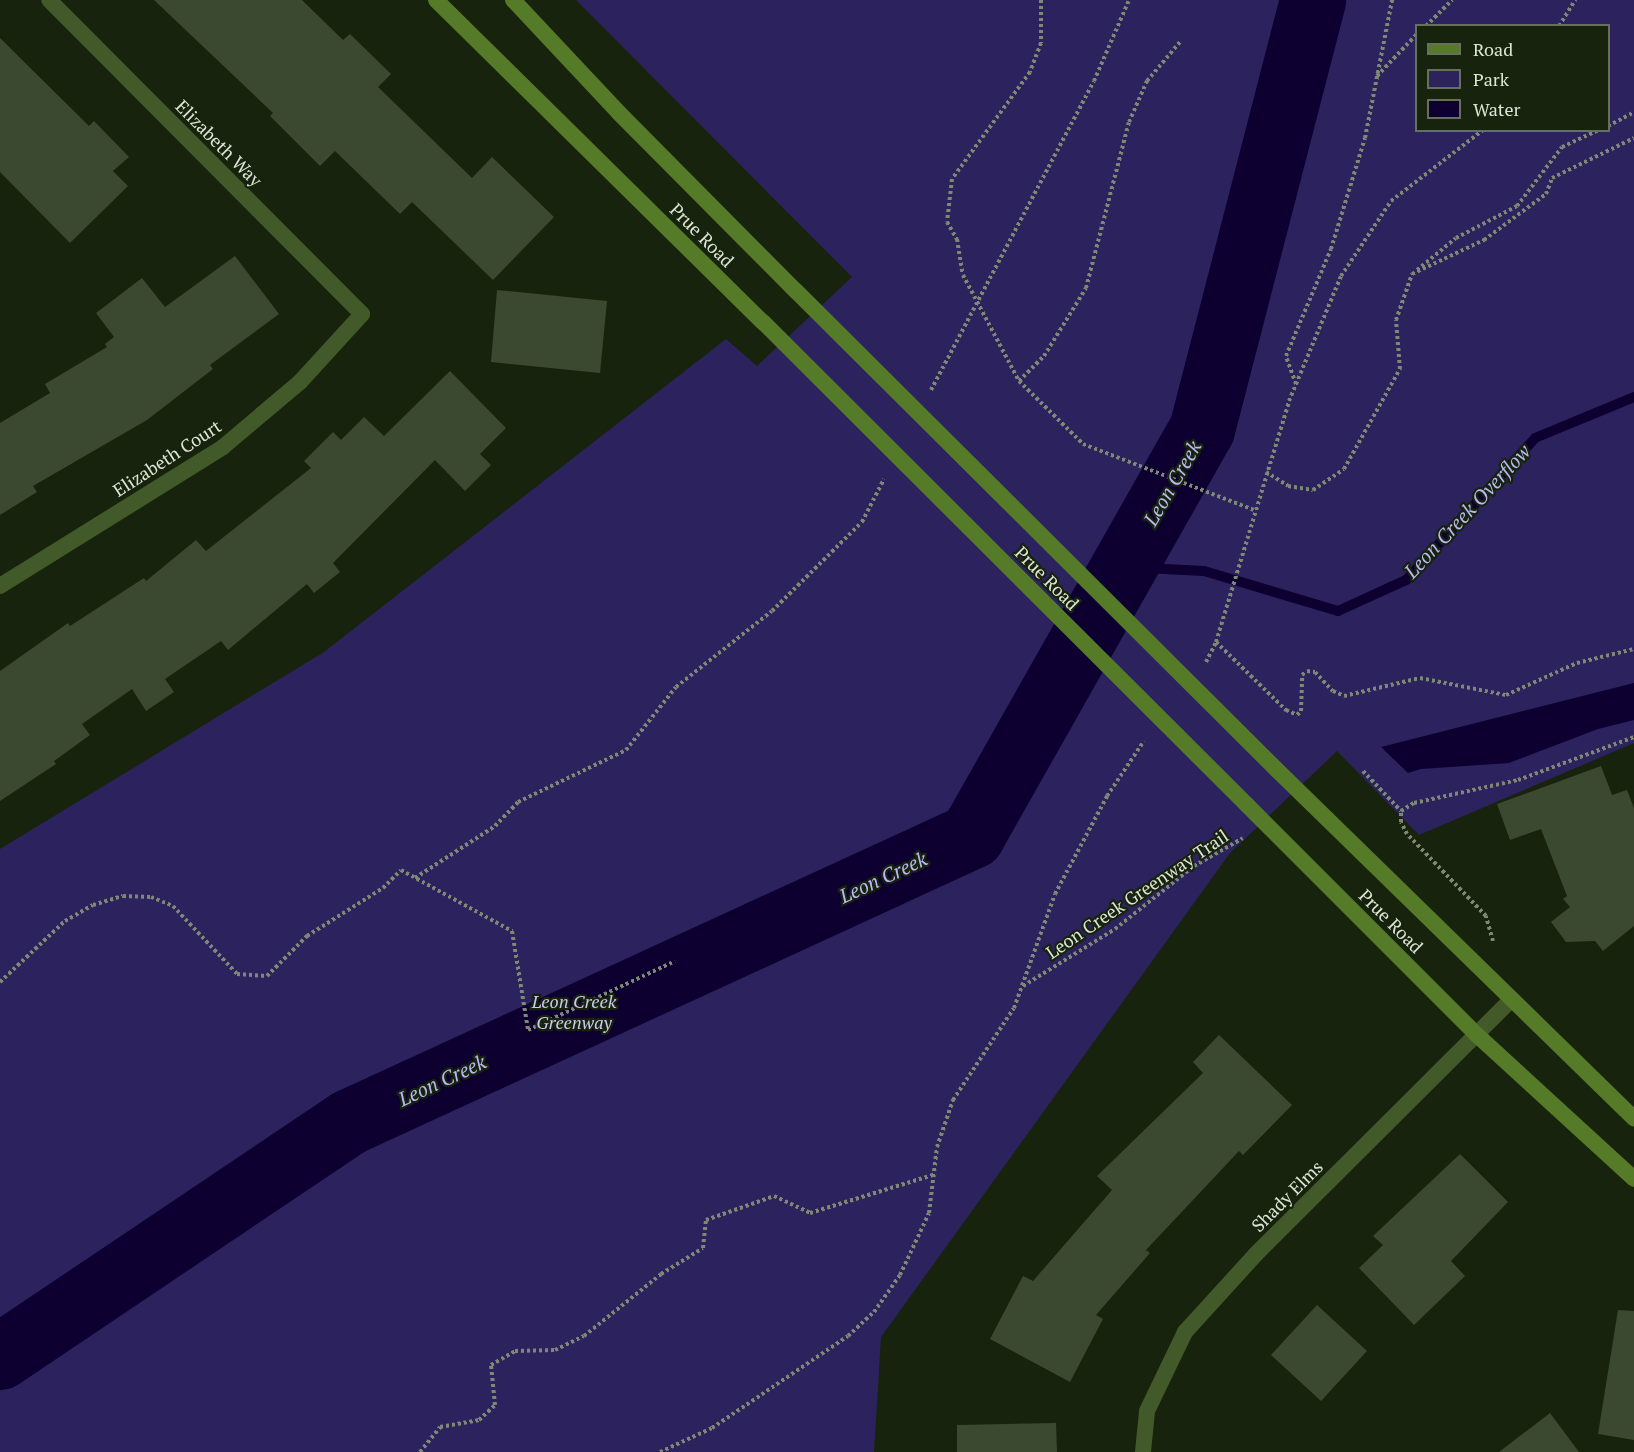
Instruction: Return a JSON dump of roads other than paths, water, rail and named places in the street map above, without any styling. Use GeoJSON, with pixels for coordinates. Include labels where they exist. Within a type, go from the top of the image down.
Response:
{"type":"FeatureCollection","features":[{"type":"Feature","properties":{"kind":"main road","name":"Prue Road"},"geometry":{"type":"LineString","coordinates":[[436,0],[763,322],[1477,1035],[1634,1179]]}},
{"type":"Feature","properties":{"kind":"main road","name":"Prue Road"},"geometry":{"type":"LineString","coordinates":[[513,0],[619,113],[1276,770],[1634,1118]]}},
{"type":"Feature","properties":{"kind":"street","name":"Elizabeth Way"},"geometry":{"type":"LineString","coordinates":[[49,0],[362,314]]}},
{"type":"Feature","properties":{"kind":"street","name":"Elizabeth Court"},"geometry":{"type":"LineString","coordinates":[[0,586],[223,447],[300,382],[362,314]]}},
{"type":"Feature","properties":{"kind":"street","name":"Shady Elms"},"geometry":{"type":"LineString","coordinates":[[1143,1452],[1147,1411],[1185,1332],[1256,1254],[1511,1000]]}},
{"type":"Feature","properties":{"kind":"water"},"geometry":{"type":"Polygon","coordinates":[[[1634,683],[1634,720],[1598,729],[1509,763],[1421,769],[1408,773],[1381,747],[1634,683]]]}},
{"type":"Feature","properties":{"kind":"waterway","name":"Leon Creek"},"geometry":{"type":"LineString","coordinates":[[0,1357],[350,1122],[972,836],[1202,430],[1313,0]]}},
{"type":"Feature","properties":{"kind":"waterway","name":"Leon Creek Overflow"},"geometry":{"type":"LineString","coordinates":[[1124,567],[1204,571],[1338,611],[1406,580],[1535,438],[1634,397]]}},
{"type":"Feature","properties":{"kind":"park label","name":"Leon Creek Greenway"},"geometry":{"type":"Point","coordinates":[574,1012]}}]}
